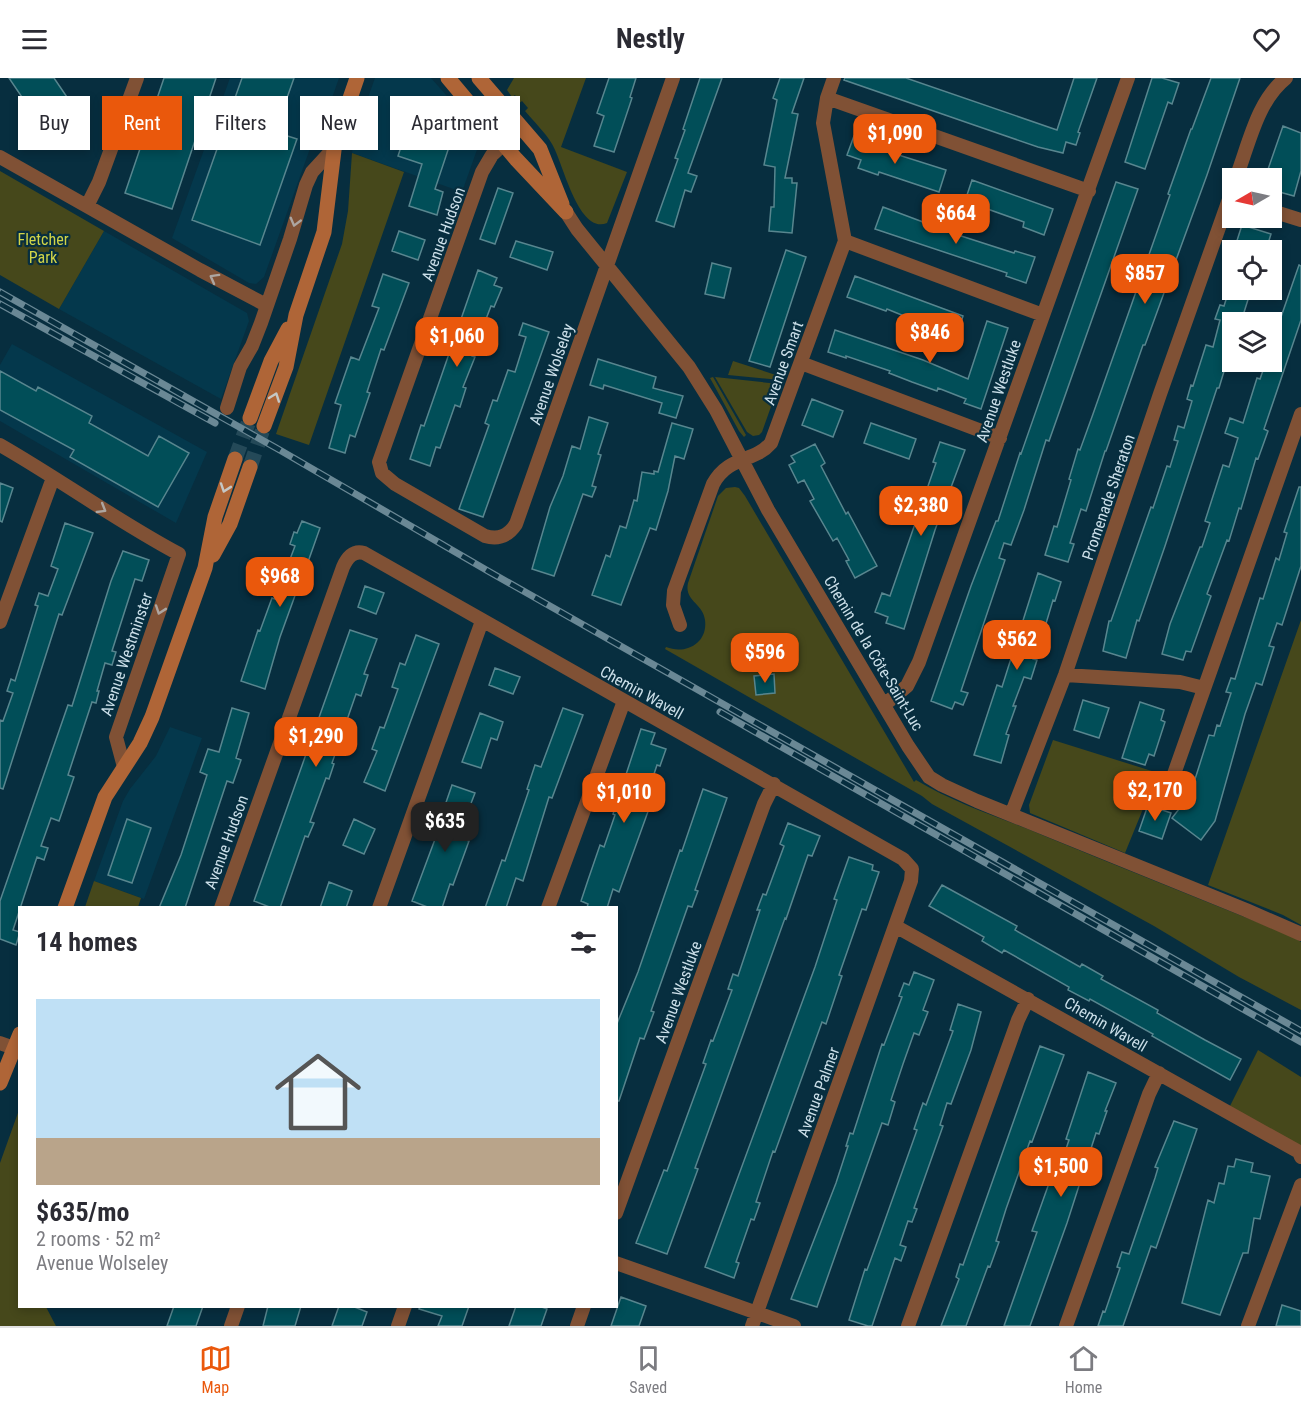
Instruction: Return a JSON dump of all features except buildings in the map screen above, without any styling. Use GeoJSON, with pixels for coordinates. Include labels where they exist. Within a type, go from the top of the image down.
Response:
{"type":"FeatureCollection","features":[{"type":"Feature","properties":{"kind":"street"},"geometry":{"type":"LineString","coordinates":[[87,206],[99,182],[136,78]]}},
{"type":"Feature","properties":{"kind":"street"},"geometry":{"type":"LineString","coordinates":[[351,96],[357,78]]}},
{"type":"Feature","properties":{"kind":"street","name":"Chemin de la Côte-Saint-Luc"},"geometry":{"type":"LineString","coordinates":[[448,78],[463,96]]}},
{"type":"Feature","properties":{"kind":"street","name":"Chemin de la Côte-Saint-Luc"},"geometry":{"type":"LineString","coordinates":[[479,78],[543,154],[566,212]]}},
{"type":"Feature","properties":{"kind":"street","name":"Avenue Wolseley"},"geometry":{"type":"LineString","coordinates":[[379,465],[382,473],[395,484],[485,536],[498,538],[509,533],[516,524],[673,78]]}},
{"type":"Feature","properties":{"kind":"street"},"geometry":{"type":"LineString","coordinates":[[834,78],[827,98],[823,123],[845,241],[1042,315]]}},
{"type":"Feature","properties":{"kind":"street","name":"Avenue Westluke"},"geometry":{"type":"LineString","coordinates":[[884,705],[907,686],[919,662],[1128,78]]}},
{"type":"Feature","properties":{"kind":"street"},"geometry":{"type":"LineString","coordinates":[[1240,168],[1266,100],[1276,86],[1286,78]]}},
{"type":"Feature","properties":{"kind":"street"},"geometry":{"type":"LineString","coordinates":[[827,98],[1089,191]]}},
{"type":"Feature","properties":{"kind":"street"},"geometry":{"type":"LineString","coordinates":[[228,408],[240,368],[252,346],[290,239],[309,177],[332,150]]}},
{"type":"Feature","properties":{"kind":"street"},"geometry":{"type":"LineString","coordinates":[[264,426],[286,367],[296,315],[326,224],[334,150]]}},
{"type":"Feature","properties":{"kind":"street","name":"Avenue Hudson"},"geometry":{"type":"LineString","coordinates":[[379,465],[482,172],[489,159],[498,150]]}},
{"type":"Feature","properties":{"kind":"street","name":"Chemin de la Côte-Saint-Luc"},"geometry":{"type":"LineString","coordinates":[[509,150],[566,212],[697,379],[768,510],[929,777],[957,793],[1301,934]]}},
{"type":"Feature","properties":{"kind":"street"},"geometry":{"type":"LineString","coordinates":[[0,156],[266,305]]}},
{"type":"Feature","properties":{"kind":"street"},"geometry":{"type":"LineString","coordinates":[[1282,214],[1301,220]]}},
{"type":"Feature","properties":{"kind":"street","name":"Promenade Sheraton"},"geometry":{"type":"LineString","coordinates":[[1011,815],[1065,675],[1222,223]]}},
{"type":"Feature","properties":{"kind":"street","name":"Avenue Smart"},"geometry":{"type":"LineString","coordinates":[[680,625],[673,597],[713,484],[726,467],[764,450],[771,443],[845,241]]}},
{"type":"Feature","properties":{"kind":"street"},"geometry":{"type":"LineString","coordinates":[[250,418],[271,361],[296,315]]}},
{"type":"Feature","properties":{"kind":"street"},"geometry":{"type":"LineString","coordinates":[[801,363],[1000,438]]}},
{"type":"Feature","properties":{"kind":"street"},"geometry":{"type":"LineString","coordinates":[[1174,774],[1301,414]]}},
{"type":"Feature","properties":{"kind":"street"},"geometry":{"type":"LineString","coordinates":[[0,445],[39,467],[53,478],[0,622]]}},
{"type":"Feature","properties":{"kind":"street"},"geometry":{"type":"LineString","coordinates":[[66,906],[105,796],[140,743],[152,717],[205,568],[215,517],[235,459]]}},
{"type":"Feature","properties":{"kind":"street"},"geometry":{"type":"LineString","coordinates":[[205,568],[230,524],[250,467]]}},
{"type":"Feature","properties":{"kind":"street","name":"Avenue Westminster"},"geometry":{"type":"LineString","coordinates":[[53,478],[179,554],[117,737],[124,766]]}},
{"type":"Feature","properties":{"kind":"street","name":"Chemin Wavell"},"geometry":{"type":"LineString","coordinates":[[352,554],[364,553],[774,784],[903,859],[912,869]]}},
{"type":"Feature","properties":{"kind":"street","name":"Avenue Hudson"},"geometry":{"type":"LineString","coordinates":[[222,906],[337,582],[345,562],[352,554]]}},
{"type":"Feature","properties":{"kind":"street"},"geometry":{"type":"LineString","coordinates":[[380,906],[483,621]]}},
{"type":"Feature","properties":{"kind":"street"},"geometry":{"type":"LineString","coordinates":[[1065,675],[1180,682],[1204,688]]}},
{"type":"Feature","properties":{"kind":"street"},"geometry":{"type":"LineString","coordinates":[[549,906],[624,701]]}},
{"type":"Feature","properties":{"kind":"street","name":"Avenue Westluke"},"geometry":{"type":"LineString","coordinates":[[618,1207],[756,826],[774,784]]}},
{"type":"Feature","properties":{"kind":"street","name":"Avenue Palmer"},"geometry":{"type":"LineString","coordinates":[[754,1319],[911,881],[912,869]]}},
{"type":"Feature","properties":{"kind":"street","name":"Chemin Wavell"},"geometry":{"type":"LineString","coordinates":[[895,926],[1300,1154]]}},
{"type":"Feature","properties":{"kind":"street"},"geometry":{"type":"LineString","coordinates":[[908,1326],[1018,1020],[1028,999]]}},
{"type":"Feature","properties":{"kind":"street"},"geometry":{"type":"LineString","coordinates":[[0,1083],[13,1044]]}},
{"type":"Feature","properties":{"kind":"street"},"geometry":{"type":"LineString","coordinates":[[1066,1326],[1149,1094],[1159,1073]]}},
{"type":"Feature","properties":{"kind":"street"},"geometry":{"type":"LineString","coordinates":[[1248,1326],[1301,1185]]}},
{"type":"Feature","properties":{"kind":"street"},"geometry":{"type":"LineString","coordinates":[[618,1264],[754,1319],[794,1326]]}},
{"type":"Feature","properties":{"kind":"street"},"geometry":{"type":"LineString","coordinates":[[231,1326],[237,1308]]}},
{"type":"Feature","properties":{"kind":"street"},"geometry":{"type":"LineString","coordinates":[[398,1326],[404,1308]]}},
{"type":"Feature","properties":{"kind":"street"},"geometry":{"type":"LineString","coordinates":[[577,1326],[583,1308]]}},
{"type":"Feature","properties":{"kind":"shaded area"},"geometry":{"type":"Polygon","coordinates":[[[230,78],[339,78],[333,96],[300,96],[300,150],[309,150],[264,277],[256,284],[249,283],[172,238],[204,150],[288,150],[288,96],[223,96],[230,78]]]}},
{"type":"Feature","properties":{"kind":"shaded area"},"geometry":{"type":"Polygon","coordinates":[[[375,78],[431,78],[447,96],[390,96],[390,150],[477,150],[462,192],[352,153],[352,150],[378,150],[378,96],[369,96],[375,78]]]}},
{"type":"Feature","properties":{"kind":"shaded area"},"geometry":{"type":"Polygon","coordinates":[[[104,231],[247,313],[249,321],[221,399],[59,309],[104,231]]]}},
{"type":"Feature","properties":{"kind":"shaded area"},"geometry":{"type":"Polygon","coordinates":[[[12,344],[207,452],[176,523],[0,421],[0,365],[12,344]]]}},
{"type":"Feature","properties":{"kind":"shaded area"},"geometry":{"type":"Polygon","coordinates":[[[170,727],[202,738],[144,899],[94,881],[123,801],[156,756],[170,727]]]}},
{"type":"Feature","properties":{"kind":"green space"},"geometry":{"type":"Polygon","coordinates":[[[514,78],[586,78],[561,147],[627,172],[607,223],[597,224],[580,208],[552,144],[525,111],[528,108],[522,101],[520,102],[520,96],[511,96],[507,90],[514,78]]]}},
{"type":"Feature","properties":{"kind":"green space"},"geometry":{"type":"Polygon","coordinates":[[[352,153],[404,172],[309,445],[276,434],[342,244],[348,211],[352,153]]]}},
{"type":"Feature","properties":{"kind":"green space","name":"Fletcher Park"},"geometry":{"type":"Polygon","coordinates":[[[0,171],[104,231],[59,309],[0,275],[0,171]]]}},
{"type":"Feature","properties":{"kind":"green space"},"geometry":{"type":"Polygon","coordinates":[[[733,361],[782,377],[781,380],[728,375],[733,361]]]}},
{"type":"Feature","properties":{"kind":"green space"},"geometry":{"type":"Polygon","coordinates":[[[713,377],[746,435],[744,437],[710,378],[713,377]]]}},
{"type":"Feature","properties":{"kind":"green space"},"geometry":{"type":"Polygon","coordinates":[[[715,377],[779,384],[759,435],[753,436],[747,432],[715,377]]]}},
{"type":"Feature","properties":{"kind":"green space"},"geometry":{"type":"Polygon","coordinates":[[[726,488],[739,488],[745,496],[914,782],[916,780],[978,810],[1292,936],[1301,942],[1301,1010],[932,804],[922,796],[665,649],[666,647],[688,648],[699,641],[703,635],[704,614],[691,598],[688,583],[718,496],[726,488]]]}},
{"type":"Feature","properties":{"kind":"green space"},"geometry":{"type":"Polygon","coordinates":[[[1301,620],[1301,925],[1283,915],[1208,885],[1301,620]]]}},
{"type":"Feature","properties":{"kind":"green space"},"geometry":{"type":"Polygon","coordinates":[[[1053,740],[1155,772],[1154,782],[1125,853],[1030,813],[1029,805],[1053,740]]]}},
{"type":"Feature","properties":{"kind":"green space"},"geometry":{"type":"Polygon","coordinates":[[[94,881],[141,898],[138,906],[85,906],[94,881]]]}},
{"type":"Feature","properties":{"kind":"green space"},"geometry":{"type":"Polygon","coordinates":[[[1258,1050],[1301,1077],[1301,1150],[1227,1112],[1258,1050]]]}},
{"type":"Feature","properties":{"kind":"green space"},"geometry":{"type":"Polygon","coordinates":[[[18,1113],[18,1308],[47,1308],[56,1326],[0,1326],[0,1163],[18,1113]]]}},
{"type":"Feature","properties":{"kind":"tunnel"},"geometry":{"type":"LineString","coordinates":[[235,459],[250,418]]}},
{"type":"Feature","properties":{"kind":"tunnel"},"geometry":{"type":"LineString","coordinates":[[250,467],[264,426]]}},
{"type":"Feature","properties":{"kind":"railway"},"geometry":{"type":"LineString","coordinates":[[0,292],[1301,1031]]}},
{"type":"Feature","properties":{"kind":"railway"},"geometry":{"type":"LineString","coordinates":[[0,304],[215,423]]}},
{"type":"Feature","properties":{"kind":"railway"},"geometry":{"type":"LineString","coordinates":[[720,712],[1301,1042]]}}]}
